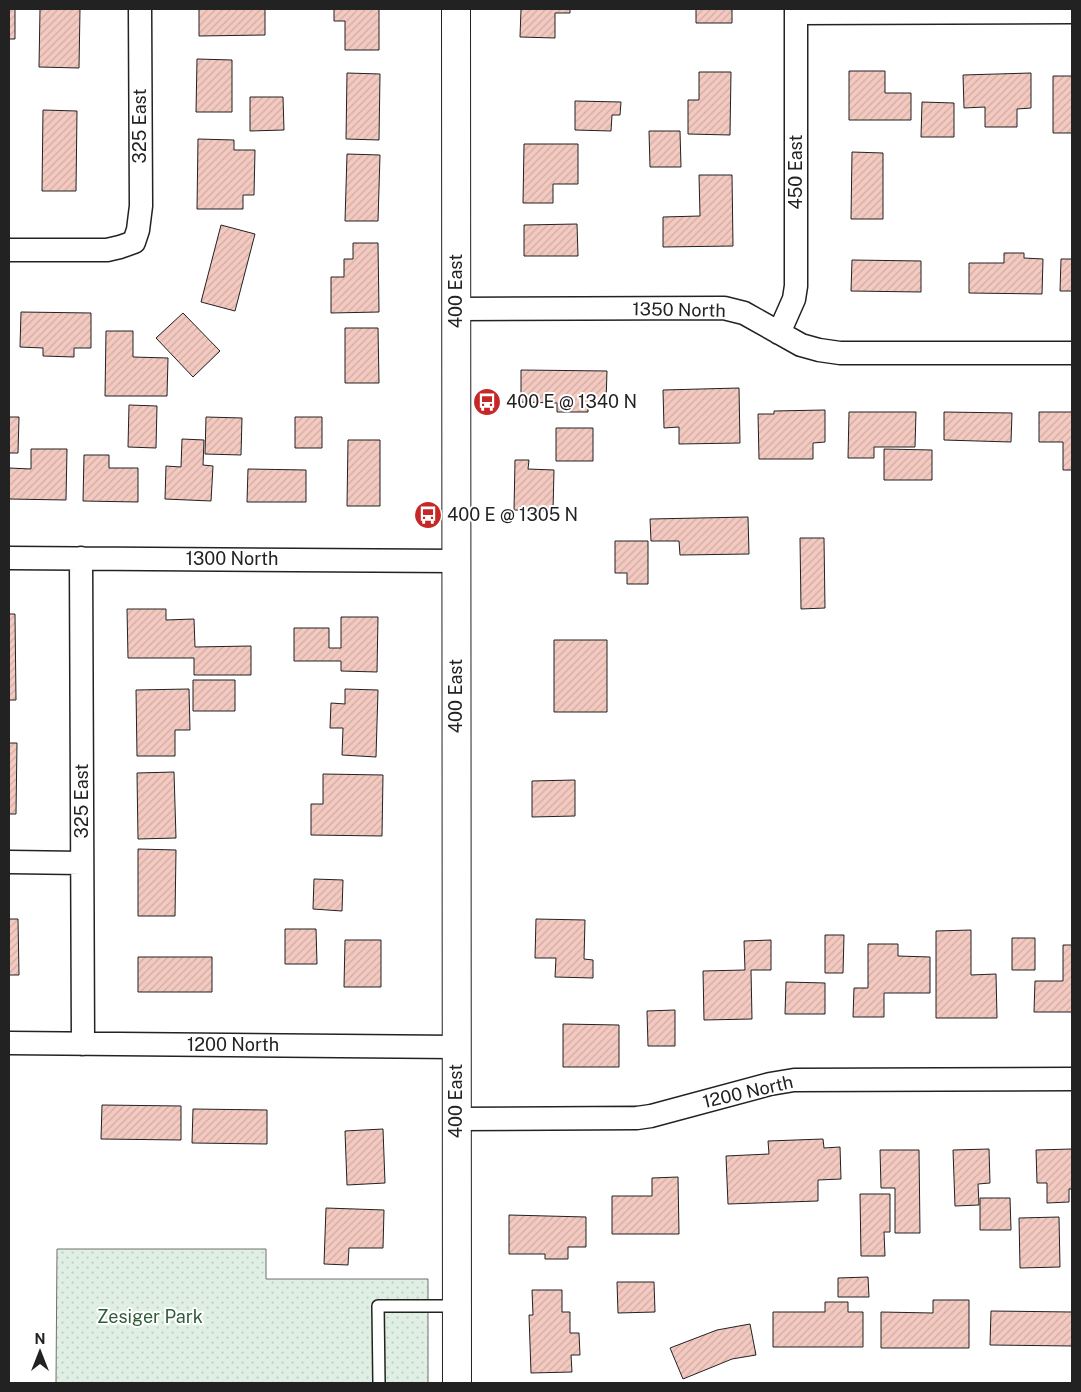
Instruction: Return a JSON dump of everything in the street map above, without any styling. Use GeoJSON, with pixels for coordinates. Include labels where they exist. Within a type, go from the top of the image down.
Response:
{"type":"FeatureCollection","features":[{"type":"Feature","properties":{"kind":"main road","name":"400 East"},"geometry":{"type":"LineString","coordinates":[[456,9],[456,1383]]}},
{"type":"Feature","properties":{"kind":"street","name":"325 East"},"geometry":{"type":"LineString","coordinates":[[9,250],[107,250],[134,242],[138,230],[141,206],[140,9]]}},
{"type":"Feature","properties":{"kind":"street"},"geometry":{"type":"LineString","coordinates":[[796,11],[1072,12]]}},
{"type":"Feature","properties":{"kind":"street","name":"450 East"},"geometry":{"type":"LineString","coordinates":[[779,333],[794,299],[796,286],[796,11]]}},
{"type":"Feature","properties":{"kind":"street","name":"1350 North"},"geometry":{"type":"LineString","coordinates":[[456,309],[724,308],[744,313],[802,345],[819,350],[840,352],[1072,353]]}},
{"type":"Feature","properties":{"kind":"street","name":"1300 North"},"geometry":{"type":"LineString","coordinates":[[9,558],[456,561]]}},
{"type":"Feature","properties":{"kind":"street","name":"325 East"},"geometry":{"type":"LineString","coordinates":[[81,558],[83,1044]]}},
{"type":"Feature","properties":{"kind":"street"},"geometry":{"type":"LineString","coordinates":[[9,862],[82,863]]}},
{"type":"Feature","properties":{"kind":"street","name":"1200 North"},"geometry":{"type":"LineString","coordinates":[[9,1043],[456,1047]]}},
{"type":"Feature","properties":{"kind":"street","name":"1200 North"},"geometry":{"type":"LineString","coordinates":[[456,1118],[637,1118],[651,1116],[770,1084],[794,1080],[1072,1079]]}},
{"type":"Feature","properties":{"kind":"lane"},"geometry":{"type":"LineString","coordinates":[[379,1383],[378,1306],[456,1306]]}},
{"type":"Feature","properties":{"kind":"green space","name":"Zesiger Park"},"geometry":{"type":"Polygon","coordinates":[[[57,1249],[266,1249],[266,1279],[428,1279],[428,1383],[56,1383],[57,1249]]]}},
{"type":"Feature","properties":{"kind":"building"},"geometry":{"type":"Polygon","coordinates":[[[9,9],[15,9],[15,39],[9,39],[9,9]]]}},
{"type":"Feature","properties":{"kind":"building"},"geometry":{"type":"Polygon","coordinates":[[[40,9],[80,9],[79,68],[39,67],[40,9]]]}},
{"type":"Feature","properties":{"kind":"building"},"geometry":{"type":"Polygon","coordinates":[[[199,9],[265,9],[265,35],[199,36],[199,9]]]}},
{"type":"Feature","properties":{"kind":"building"},"geometry":{"type":"Polygon","coordinates":[[[334,9],[379,9],[379,50],[345,50],[345,21],[334,21],[334,9]]]}},
{"type":"Feature","properties":{"kind":"building"},"geometry":{"type":"Polygon","coordinates":[[[521,9],[570,9],[570,13],[555,13],[555,38],[520,37],[521,9]]]}},
{"type":"Feature","properties":{"kind":"building"},"geometry":{"type":"Polygon","coordinates":[[[696,9],[732,9],[732,23],[696,23],[696,9]]]}},
{"type":"Feature","properties":{"kind":"building"},"geometry":{"type":"Polygon","coordinates":[[[197,59],[232,60],[232,112],[196,112],[197,59]]]}},
{"type":"Feature","properties":{"kind":"building"},"geometry":{"type":"Polygon","coordinates":[[[849,71],[885,71],[885,93],[911,93],[911,120],[849,120],[849,71]]]}},
{"type":"Feature","properties":{"kind":"building"},"geometry":{"type":"Polygon","coordinates":[[[699,72],[731,72],[730,135],[688,134],[688,100],[699,100],[699,72]]]}},
{"type":"Feature","properties":{"kind":"building"},"geometry":{"type":"Polygon","coordinates":[[[347,73],[380,74],[379,140],[346,139],[347,73]]]}},
{"type":"Feature","properties":{"kind":"building"},"geometry":{"type":"Polygon","coordinates":[[[1031,73],[1031,108],[1017,109],[1017,127],[985,127],[985,107],[964,108],[963,75],[1031,73]]]}},
{"type":"Feature","properties":{"kind":"building"},"geometry":{"type":"Polygon","coordinates":[[[1053,76],[1072,76],[1072,133],[1053,133],[1053,76]]]}},
{"type":"Feature","properties":{"kind":"building"},"geometry":{"type":"Polygon","coordinates":[[[250,97],[283,97],[284,130],[250,131],[250,97]]]}},
{"type":"Feature","properties":{"kind":"building"},"geometry":{"type":"Polygon","coordinates":[[[575,101],[621,102],[620,115],[612,115],[611,131],[575,130],[575,101]]]}},
{"type":"Feature","properties":{"kind":"building"},"geometry":{"type":"Polygon","coordinates":[[[922,102],[954,103],[954,137],[921,137],[922,102]]]}},
{"type":"Feature","properties":{"kind":"building"},"geometry":{"type":"Polygon","coordinates":[[[43,110],[77,111],[76,191],[42,191],[43,110]]]}},
{"type":"Feature","properties":{"kind":"building"},"geometry":{"type":"Polygon","coordinates":[[[649,131],[680,131],[681,167],[650,167],[649,131]]]}},
{"type":"Feature","properties":{"kind":"building"},"geometry":{"type":"Polygon","coordinates":[[[198,139],[234,140],[234,150],[255,150],[254,195],[243,195],[243,209],[197,209],[198,139]]]}},
{"type":"Feature","properties":{"kind":"building"},"geometry":{"type":"Polygon","coordinates":[[[524,144],[578,144],[578,184],[553,184],[553,203],[523,203],[524,144]]]}},
{"type":"Feature","properties":{"kind":"building"},"geometry":{"type":"Polygon","coordinates":[[[852,152],[883,153],[883,219],[851,219],[852,152]]]}},
{"type":"Feature","properties":{"kind":"building"},"geometry":{"type":"Polygon","coordinates":[[[347,154],[380,155],[378,221],[345,221],[347,154]]]}},
{"type":"Feature","properties":{"kind":"building"},"geometry":{"type":"Polygon","coordinates":[[[699,175],[732,175],[733,246],[663,247],[663,217],[700,216],[699,175]]]}},
{"type":"Feature","properties":{"kind":"building"},"geometry":{"type":"Polygon","coordinates":[[[577,224],[578,256],[524,256],[524,225],[577,224]]]}},
{"type":"Feature","properties":{"kind":"building"},"geometry":{"type":"Polygon","coordinates":[[[221,225],[255,234],[235,311],[201,302],[221,225]]]}},
{"type":"Feature","properties":{"kind":"building"},"geometry":{"type":"Polygon","coordinates":[[[353,243],[378,243],[379,312],[331,313],[331,277],[344,277],[344,259],[353,259],[353,243]]]}},
{"type":"Feature","properties":{"kind":"building"},"geometry":{"type":"Polygon","coordinates":[[[1004,253],[1024,253],[1024,258],[1043,259],[1042,294],[969,293],[969,263],[1004,263],[1004,253]]]}},
{"type":"Feature","properties":{"kind":"building"},"geometry":{"type":"Polygon","coordinates":[[[1061,259],[1072,259],[1072,291],[1060,291],[1061,259]]]}},
{"type":"Feature","properties":{"kind":"building"},"geometry":{"type":"Polygon","coordinates":[[[852,260],[921,261],[921,292],[851,291],[852,260]]]}},
{"type":"Feature","properties":{"kind":"building"},"geometry":{"type":"Polygon","coordinates":[[[21,312],[91,313],[91,348],[74,348],[74,357],[43,356],[43,348],[20,347],[21,312]]]}},
{"type":"Feature","properties":{"kind":"building"},"geometry":{"type":"Polygon","coordinates":[[[183,313],[220,351],[193,377],[156,338],[183,313]]]}},
{"type":"Feature","properties":{"kind":"building"},"geometry":{"type":"Polygon","coordinates":[[[345,328],[378,328],[379,383],[345,383],[345,328]]]}},
{"type":"Feature","properties":{"kind":"building"},"geometry":{"type":"Polygon","coordinates":[[[106,331],[133,331],[133,357],[168,358],[167,396],[105,396],[106,331]]]}},
{"type":"Feature","properties":{"kind":"building"},"geometry":{"type":"Polygon","coordinates":[[[521,370],[607,371],[606,402],[588,402],[588,412],[557,412],[557,403],[521,402],[521,370]]]}},
{"type":"Feature","properties":{"kind":"building"},"geometry":{"type":"Polygon","coordinates":[[[739,388],[740,443],[679,444],[679,427],[664,428],[663,390],[739,388]]]}},
{"type":"Feature","properties":{"kind":"building"},"geometry":{"type":"Polygon","coordinates":[[[129,405],[157,406],[156,448],[128,447],[129,405]]]}},
{"type":"Feature","properties":{"kind":"building"},"geometry":{"type":"Polygon","coordinates":[[[825,410],[825,442],[813,443],[813,459],[759,459],[758,414],[774,414],[774,411],[825,410]]]}},
{"type":"Feature","properties":{"kind":"building"},"geometry":{"type":"Polygon","coordinates":[[[849,412],[916,412],[915,447],[874,447],[874,458],[848,458],[849,412]]]}},
{"type":"Feature","properties":{"kind":"building"},"geometry":{"type":"Polygon","coordinates":[[[944,412],[1012,413],[1011,442],[944,440],[944,412]]]}},
{"type":"Feature","properties":{"kind":"building"},"geometry":{"type":"Polygon","coordinates":[[[1039,412],[1072,412],[1072,470],[1063,470],[1063,442],[1039,442],[1039,412]]]}},
{"type":"Feature","properties":{"kind":"building"},"geometry":{"type":"Polygon","coordinates":[[[9,417],[19,417],[18,453],[9,453],[9,417]]]}},
{"type":"Feature","properties":{"kind":"building"},"geometry":{"type":"Polygon","coordinates":[[[206,417],[242,418],[241,455],[205,454],[206,417]]]}},
{"type":"Feature","properties":{"kind":"building"},"geometry":{"type":"Polygon","coordinates":[[[295,417],[322,417],[322,448],[295,448],[295,417]]]}},
{"type":"Feature","properties":{"kind":"building"},"geometry":{"type":"Polygon","coordinates":[[[556,428],[593,428],[593,461],[556,461],[556,428]]]}},
{"type":"Feature","properties":{"kind":"building"},"geometry":{"type":"Polygon","coordinates":[[[182,439],[204,440],[203,465],[213,466],[211,501],[165,499],[166,466],[181,467],[182,439]]]}},
{"type":"Feature","properties":{"kind":"building"},"geometry":{"type":"Polygon","coordinates":[[[348,440],[380,440],[380,506],[347,506],[348,440]]]}},
{"type":"Feature","properties":{"kind":"building"},"geometry":{"type":"Polygon","coordinates":[[[31,449],[67,449],[66,500],[9,499],[9,468],[31,469],[31,449]]]}},
{"type":"Feature","properties":{"kind":"building"},"geometry":{"type":"Polygon","coordinates":[[[884,449],[932,450],[932,480],[884,480],[884,449]]]}},
{"type":"Feature","properties":{"kind":"building"},"geometry":{"type":"Polygon","coordinates":[[[84,455],[109,455],[109,468],[138,468],[138,502],[83,501],[84,455]]]}},
{"type":"Feature","properties":{"kind":"building"},"geometry":{"type":"Polygon","coordinates":[[[515,460],[529,460],[528,469],[554,470],[553,511],[514,510],[515,460]]]}},
{"type":"Feature","properties":{"kind":"building"},"geometry":{"type":"Polygon","coordinates":[[[248,469],[306,470],[306,502],[247,502],[248,469]]]}},
{"type":"Feature","properties":{"kind":"building"},"geometry":{"type":"Polygon","coordinates":[[[748,517],[749,554],[680,555],[679,541],[651,541],[650,519],[748,517]]]}},
{"type":"Feature","properties":{"kind":"building"},"geometry":{"type":"Polygon","coordinates":[[[800,538],[824,538],[825,608],[801,609],[800,538]]]}},
{"type":"Feature","properties":{"kind":"building"},"geometry":{"type":"Polygon","coordinates":[[[615,541],[648,541],[648,584],[627,584],[627,573],[615,573],[615,541]]]}},
{"type":"Feature","properties":{"kind":"building"},"geometry":{"type":"Polygon","coordinates":[[[127,609],[166,609],[166,620],[194,619],[195,647],[251,646],[251,675],[194,675],[194,658],[128,658],[127,609]]]}},
{"type":"Feature","properties":{"kind":"building"},"geometry":{"type":"Polygon","coordinates":[[[9,614],[15,614],[16,700],[9,700],[9,614]]]}},
{"type":"Feature","properties":{"kind":"building"},"geometry":{"type":"Polygon","coordinates":[[[341,617],[378,617],[377,672],[341,671],[341,661],[294,661],[294,628],[329,628],[329,648],[341,648],[341,617]]]}},
{"type":"Feature","properties":{"kind":"building"},"geometry":{"type":"Polygon","coordinates":[[[554,640],[607,640],[607,712],[554,712],[554,640]]]}},
{"type":"Feature","properties":{"kind":"building"},"geometry":{"type":"Polygon","coordinates":[[[193,680],[235,680],[235,711],[193,711],[193,680]]]}},
{"type":"Feature","properties":{"kind":"building"},"geometry":{"type":"Polygon","coordinates":[[[189,689],[190,730],[175,730],[175,756],[137,756],[136,690],[189,689]]]}},
{"type":"Feature","properties":{"kind":"building"},"geometry":{"type":"Polygon","coordinates":[[[345,689],[378,690],[376,757],[342,755],[343,728],[330,728],[331,703],[345,704],[345,689]]]}},
{"type":"Feature","properties":{"kind":"building"},"geometry":{"type":"Polygon","coordinates":[[[9,743],[17,743],[16,814],[9,814],[9,743]]]}},
{"type":"Feature","properties":{"kind":"building"},"geometry":{"type":"Polygon","coordinates":[[[174,772],[176,838],[138,839],[137,773],[174,772]]]}},
{"type":"Feature","properties":{"kind":"building"},"geometry":{"type":"Polygon","coordinates":[[[323,774],[383,775],[382,836],[311,835],[311,804],[323,804],[323,774]]]}},
{"type":"Feature","properties":{"kind":"building"},"geometry":{"type":"Polygon","coordinates":[[[575,780],[575,816],[532,817],[532,781],[575,780]]]}},
{"type":"Feature","properties":{"kind":"building"},"geometry":{"type":"Polygon","coordinates":[[[138,849],[176,850],[175,916],[138,916],[138,849]]]}},
{"type":"Feature","properties":{"kind":"building"},"geometry":{"type":"Polygon","coordinates":[[[314,879],[343,880],[342,911],[313,909],[314,879]]]}},
{"type":"Feature","properties":{"kind":"building"},"geometry":{"type":"Polygon","coordinates":[[[9,919],[18,919],[19,975],[9,975],[9,919]]]}},
{"type":"Feature","properties":{"kind":"building"},"geometry":{"type":"Polygon","coordinates":[[[536,919],[585,920],[584,959],[593,960],[593,978],[555,977],[556,958],[535,958],[536,919]]]}},
{"type":"Feature","properties":{"kind":"building"},"geometry":{"type":"Polygon","coordinates":[[[285,929],[316,929],[317,964],[285,964],[285,929]]]}},
{"type":"Feature","properties":{"kind":"building"},"geometry":{"type":"Polygon","coordinates":[[[971,930],[971,975],[996,974],[997,1018],[936,1018],[936,931],[971,930]]]}},
{"type":"Feature","properties":{"kind":"building"},"geometry":{"type":"Polygon","coordinates":[[[825,935],[844,935],[843,973],[825,973],[825,935]]]}},
{"type":"Feature","properties":{"kind":"building"},"geometry":{"type":"Polygon","coordinates":[[[1012,938],[1035,938],[1035,970],[1012,970],[1012,938]]]}},
{"type":"Feature","properties":{"kind":"building"},"geometry":{"type":"Polygon","coordinates":[[[345,940],[381,940],[381,987],[344,987],[345,940]]]}},
{"type":"Feature","properties":{"kind":"building"},"geometry":{"type":"Polygon","coordinates":[[[771,940],[771,970],[751,970],[752,1019],[704,1020],[703,971],[745,970],[744,941],[771,940]]]}},
{"type":"Feature","properties":{"kind":"building"},"geometry":{"type":"Polygon","coordinates":[[[868,944],[898,944],[898,956],[930,957],[930,993],[884,993],[884,1017],[853,1017],[854,988],[868,988],[868,944]]]}},
{"type":"Feature","properties":{"kind":"building"},"geometry":{"type":"Polygon","coordinates":[[[1063,945],[1072,945],[1072,1012],[1034,1012],[1035,981],[1063,981],[1063,945]]]}},
{"type":"Feature","properties":{"kind":"building"},"geometry":{"type":"Polygon","coordinates":[[[138,957],[212,957],[212,992],[138,992],[138,957]]]}},
{"type":"Feature","properties":{"kind":"building"},"geometry":{"type":"Polygon","coordinates":[[[786,982],[825,983],[825,1014],[785,1014],[786,982]]]}},
{"type":"Feature","properties":{"kind":"building"},"geometry":{"type":"Polygon","coordinates":[[[675,1010],[675,1046],[648,1046],[647,1011],[675,1010]]]}},
{"type":"Feature","properties":{"kind":"building"},"geometry":{"type":"Polygon","coordinates":[[[563,1024],[619,1025],[619,1067],[563,1067],[563,1024]]]}},
{"type":"Feature","properties":{"kind":"building"},"geometry":{"type":"Polygon","coordinates":[[[102,1105],[181,1106],[181,1140],[101,1139],[102,1105]]]}},
{"type":"Feature","properties":{"kind":"building"},"geometry":{"type":"Polygon","coordinates":[[[193,1109],[267,1110],[267,1144],[192,1143],[193,1109]]]}},
{"type":"Feature","properties":{"kind":"building"},"geometry":{"type":"Polygon","coordinates":[[[383,1129],[385,1183],[347,1185],[345,1131],[383,1129]]]}},
{"type":"Feature","properties":{"kind":"building"},"geometry":{"type":"Polygon","coordinates":[[[823,1139],[824,1148],[840,1147],[841,1179],[818,1180],[818,1201],[728,1204],[726,1156],[769,1154],[768,1141],[823,1139]]]}},
{"type":"Feature","properties":{"kind":"building"},"geometry":{"type":"Polygon","coordinates":[[[989,1149],[990,1183],[978,1184],[979,1205],[955,1206],[953,1150],[989,1149]]]}},
{"type":"Feature","properties":{"kind":"building"},"geometry":{"type":"Polygon","coordinates":[[[1072,1149],[1072,1189],[1069,1189],[1069,1202],[1047,1203],[1047,1183],[1037,1183],[1036,1150],[1072,1149]]]}},
{"type":"Feature","properties":{"kind":"building"},"geometry":{"type":"Polygon","coordinates":[[[880,1150],[919,1150],[920,1233],[895,1233],[895,1188],[881,1188],[880,1150]]]}},
{"type":"Feature","properties":{"kind":"building"},"geometry":{"type":"Polygon","coordinates":[[[678,1177],[679,1234],[612,1234],[612,1196],[652,1196],[652,1178],[678,1177]]]}},
{"type":"Feature","properties":{"kind":"building"},"geometry":{"type":"Polygon","coordinates":[[[860,1194],[890,1194],[890,1232],[884,1232],[885,1256],[861,1256],[860,1194]]]}},
{"type":"Feature","properties":{"kind":"building"},"geometry":{"type":"Polygon","coordinates":[[[980,1198],[1010,1198],[1011,1230],[980,1230],[980,1198]]]}},
{"type":"Feature","properties":{"kind":"building"},"geometry":{"type":"Polygon","coordinates":[[[326,1208],[384,1210],[383,1248],[349,1248],[348,1265],[324,1264],[326,1208]]]}},
{"type":"Feature","properties":{"kind":"building"},"geometry":{"type":"Polygon","coordinates":[[[509,1215],[586,1217],[586,1247],[568,1247],[568,1259],[545,1259],[545,1254],[509,1254],[509,1215]]]}},
{"type":"Feature","properties":{"kind":"building"},"geometry":{"type":"Polygon","coordinates":[[[1059,1217],[1060,1267],[1020,1268],[1019,1218],[1059,1217]]]}},
{"type":"Feature","properties":{"kind":"building"},"geometry":{"type":"Polygon","coordinates":[[[868,1277],[869,1297],[838,1297],[838,1278],[868,1277]]]}},
{"type":"Feature","properties":{"kind":"building"},"geometry":{"type":"Polygon","coordinates":[[[617,1282],[654,1282],[655,1312],[618,1313],[617,1282]]]}},
{"type":"Feature","properties":{"kind":"building"},"geometry":{"type":"Polygon","coordinates":[[[532,1290],[562,1290],[562,1312],[570,1312],[570,1333],[579,1333],[580,1355],[571,1355],[572,1372],[531,1373],[529,1315],[533,1315],[532,1290]]]}},
{"type":"Feature","properties":{"kind":"building"},"geometry":{"type":"Polygon","coordinates":[[[933,1300],[969,1300],[969,1348],[881,1348],[881,1312],[933,1313],[933,1300]]]}},
{"type":"Feature","properties":{"kind":"building"},"geometry":{"type":"Polygon","coordinates":[[[825,1302],[848,1302],[848,1312],[863,1312],[863,1347],[773,1347],[773,1312],[825,1312],[825,1302]]]}},
{"type":"Feature","properties":{"kind":"building"},"geometry":{"type":"Polygon","coordinates":[[[991,1311],[1072,1312],[1072,1346],[990,1345],[991,1311]]]}},
{"type":"Feature","properties":{"kind":"building"},"geometry":{"type":"Polygon","coordinates":[[[750,1324],[756,1355],[732,1359],[683,1379],[670,1348],[717,1330],[750,1324]]]}},
{"type":"Feature","properties":{"kind":"place","name":"400 E @ 1340 N"},"geometry":{"type":"Point","coordinates":[487,402]}},
{"type":"Feature","properties":{"kind":"place","name":"400 E @ 1305 N"},"geometry":{"type":"Point","coordinates":[428,515]}}]}
